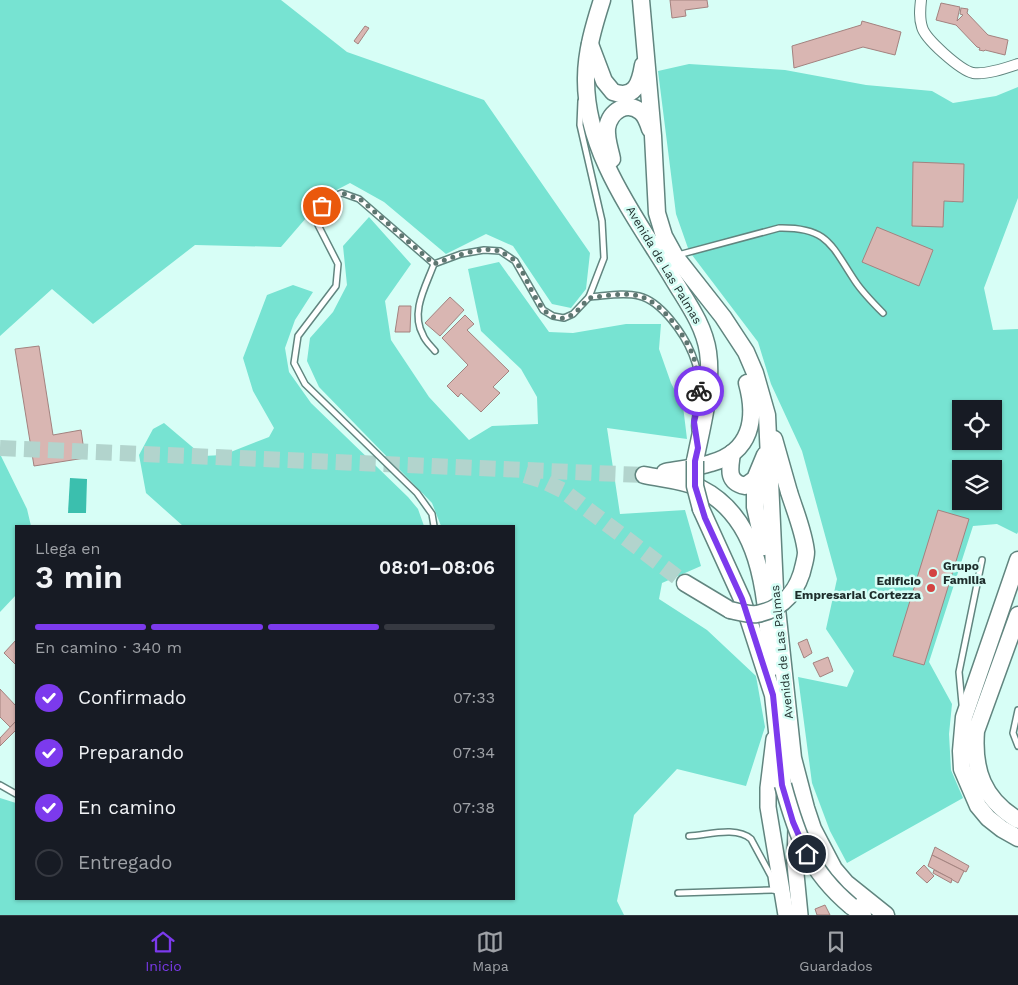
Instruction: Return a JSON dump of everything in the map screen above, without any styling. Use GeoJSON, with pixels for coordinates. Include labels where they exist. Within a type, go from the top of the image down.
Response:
{"type":"FeatureCollection","features":[{"type":"Feature","properties":{"kind":"main road","name":"Avenida de Las Palmas"},"geometry":{"type":"LineString","coordinates":[[602,0],[594,25],[586,65],[586,89],[590,120],[596,141],[620,192],[701,326],[708,351],[709,389],[696,454],[695,486],[701,509],[742,599],[773,695],[782,785],[793,822],[807,854],[823,878],[857,910]]}},
{"type":"Feature","properties":{"kind":"main road","name":"Avenida de Las Palmas"},"geometry":{"type":"LineString","coordinates":[[641,0],[653,136],[657,213],[664,236],[675,256],[723,317],[746,352],[755,373],[767,415],[776,590],[793,758],[812,829],[834,869],[846,883],[886,915]]}},
{"type":"Feature","properties":{"kind":"main road"},"geometry":{"type":"LineString","coordinates":[[590,44],[604,81],[609,88],[619,94],[625,94],[635,89],[639,83],[645,42]]}},
{"type":"Feature","properties":{"kind":"main road"},"geometry":{"type":"LineString","coordinates":[[620,192],[607,137],[611,118],[615,112],[622,108],[635,108],[643,113],[653,136]]}},
{"type":"Feature","properties":{"kind":"main road"},"geometry":{"type":"LineString","coordinates":[[670,274],[694,296],[719,327],[738,355],[752,398],[752,416],[748,433],[732,453],[719,461],[644,475],[686,483],[701,489],[715,497],[745,530],[760,569],[765,598],[773,695]]}},
{"type":"Feature","properties":{"kind":"main road"},"geometry":{"type":"LineString","coordinates":[[686,583],[730,610],[756,614],[770,610],[785,601],[796,589],[802,575],[806,553],[767,415]]}},
{"type":"Feature","properties":{"kind":"main road"},"geometry":{"type":"LineString","coordinates":[[769,438],[764,460],[755,479],[755,507],[776,590]]}},
{"type":"Feature","properties":{"kind":"main road"},"geometry":{"type":"LineString","coordinates":[[732,453],[730,472],[732,479],[738,485],[745,486],[755,479]]}},
{"type":"Feature","properties":{"kind":"main road"},"geometry":{"type":"LineString","coordinates":[[665,472],[686,474],[718,487],[733,500],[755,528],[764,547]]}},
{"type":"Feature","properties":{"kind":"main road"},"geometry":{"type":"LineString","coordinates":[[1018,560],[967,684],[961,750],[962,769],[978,806],[988,818],[1018,838]]}},
{"type":"Feature","properties":{"kind":"main road"},"geometry":{"type":"LineString","coordinates":[[1018,615],[976,731],[975,748],[978,770],[985,787],[1009,815],[1018,820]]}},
{"type":"Feature","properties":{"kind":"street"},"geometry":{"type":"LineString","coordinates":[[922,0],[920,11],[922,29],[954,63],[972,73],[998,71],[1018,64]]}},
{"type":"Feature","properties":{"kind":"street"},"geometry":{"type":"LineString","coordinates":[[776,726],[768,788],[768,807],[777,891],[786,915]]}},
{"type":"Feature","properties":{"kind":"street"},"geometry":{"type":"LineString","coordinates":[[800,784],[795,864],[800,915]]}},
{"type":"Feature","properties":{"kind":"lane"},"geometry":{"type":"LineString","coordinates":[[434,264],[484,250],[500,251],[515,261],[543,310],[553,316],[564,318],[573,314],[589,298],[604,258],[602,221],[580,125],[580,102],[586,89]]}},
{"type":"Feature","properties":{"kind":"lane"},"geometry":{"type":"LineString","coordinates":[[434,264],[360,199],[342,193],[331,197],[322,206],[317,224],[338,264],[336,286],[298,336],[294,362],[305,384],[417,493],[432,514],[434,525]]}},
{"type":"Feature","properties":{"kind":"lane"},"geometry":{"type":"LineString","coordinates":[[675,256],[778,228],[811,231],[824,238],[835,249],[856,282],[883,313]]}},
{"type":"Feature","properties":{"kind":"lane"},"geometry":{"type":"LineString","coordinates":[[434,264],[420,301],[417,320],[423,335],[435,351]]}},
{"type":"Feature","properties":{"kind":"lane"},"geometry":{"type":"LineString","coordinates":[[589,298],[629,294],[641,296],[653,301],[668,317],[692,353],[697,368],[700,397],[694,422],[696,454]]}},
{"type":"Feature","properties":{"kind":"lane"},"geometry":{"type":"LineString","coordinates":[[967,684],[959,672],[982,560]]}},
{"type":"Feature","properties":{"kind":"lane"},"geometry":{"type":"LineString","coordinates":[[1018,710],[1014,733],[1018,746]]}},
{"type":"Feature","properties":{"kind":"lane"},"geometry":{"type":"LineString","coordinates":[[0,785],[15,793]]}},
{"type":"Feature","properties":{"kind":"lane"},"geometry":{"type":"LineString","coordinates":[[678,893],[777,891],[771,876],[750,839],[745,835],[736,832],[689,836]]}},
{"type":"Feature","properties":{"kind":"shaded area"},"geometry":{"type":"Polygon","coordinates":[[[0,0],[281,0],[347,52],[484,100],[590,253],[586,289],[571,308],[552,304],[513,246],[486,234],[446,254],[384,202],[350,183],[325,196],[281,247],[195,245],[93,324],[52,289],[0,336],[0,0]]]}},
{"type":"Feature","properties":{"kind":"shaded area"},"geometry":{"type":"Polygon","coordinates":[[[689,64],[785,70],[866,85],[932,91],[953,103],[996,96],[1018,87],[1018,198],[984,288],[993,330],[1018,329],[1018,532],[1017,534],[997,524],[973,526],[929,662],[952,704],[949,734],[951,770],[963,798],[847,863],[830,831],[812,783],[798,677],[847,687],[854,671],[826,629],[837,579],[802,451],[771,384],[758,342],[689,251],[676,214],[658,71],[689,64]]]}},
{"type":"Feature","properties":{"kind":"shaded area"},"geometry":{"type":"Polygon","coordinates":[[[369,217],[411,264],[385,301],[391,340],[429,397],[469,440],[492,426],[538,424],[537,397],[521,369],[481,331],[468,269],[499,262],[549,332],[573,333],[626,324],[661,324],[659,349],[671,383],[683,406],[687,439],[607,428],[620,514],[685,510],[701,566],[662,583],[659,599],[707,630],[756,676],[765,727],[746,786],[677,769],[634,815],[617,901],[624,915],[0,915],[0,798],[15,803],[15,900],[515,900],[515,525],[441,525],[432,503],[319,387],[307,361],[310,338],[333,312],[347,285],[343,246],[369,217]]]}},
{"type":"Feature","properties":{"kind":"shaded area"},"geometry":{"type":"Polygon","coordinates":[[[293,285],[313,292],[295,320],[285,348],[289,372],[311,403],[408,497],[418,509],[424,525],[182,525],[146,493],[139,455],[153,429],[164,423],[203,456],[223,455],[269,437],[274,428],[253,391],[243,358],[267,295],[293,285]]]}},
{"type":"Feature","properties":{"kind":"shaded area"},"geometry":{"type":"Polygon","coordinates":[[[0,454],[27,509],[31,525],[15,525],[15,596],[0,612],[0,454]]]}},
{"type":"Feature","properties":{"kind":"shaded area"},"geometry":{"type":"Polygon","coordinates":[[[70,478],[87,479],[86,513],[68,513],[70,478]]]}},
{"type":"Feature","properties":{"kind":"building"},"geometry":{"type":"Polygon","coordinates":[[[670,0],[707,0],[708,7],[685,10],[686,16],[672,18],[670,0]]]}},
{"type":"Feature","properties":{"kind":"building"},"geometry":{"type":"Polygon","coordinates":[[[941,3],[960,7],[957,21],[963,15],[960,14],[961,8],[968,9],[967,13],[988,35],[1008,40],[1005,55],[979,50],[980,48],[956,25],[936,20],[941,3]]]}},
{"type":"Feature","properties":{"kind":"building"},"geometry":{"type":"Polygon","coordinates":[[[862,21],[901,32],[895,55],[863,47],[794,68],[792,46],[861,25],[862,21]]]}},
{"type":"Feature","properties":{"kind":"building"},"geometry":{"type":"Polygon","coordinates":[[[365,26],[369,28],[358,44],[354,41],[365,26]]]}},
{"type":"Feature","properties":{"kind":"building"},"geometry":{"type":"Polygon","coordinates":[[[913,162],[964,164],[963,202],[944,201],[943,227],[912,226],[913,162]]]}},
{"type":"Feature","properties":{"kind":"building"},"geometry":{"type":"Polygon","coordinates":[[[877,227],[933,250],[919,286],[862,262],[877,227]]]}},
{"type":"Feature","properties":{"kind":"building"},"geometry":{"type":"Polygon","coordinates":[[[450,297],[464,310],[440,336],[425,323],[450,297]]]}},
{"type":"Feature","properties":{"kind":"building"},"geometry":{"type":"Polygon","coordinates":[[[399,306],[411,306],[410,332],[395,332],[399,306]]]}},
{"type":"Feature","properties":{"kind":"building"},"geometry":{"type":"Polygon","coordinates":[[[465,315],[474,324],[467,330],[509,371],[493,387],[500,393],[481,412],[461,393],[458,397],[447,386],[468,365],[442,338],[465,315]]]}},
{"type":"Feature","properties":{"kind":"building"},"geometry":{"type":"Polygon","coordinates":[[[39,346],[53,435],[81,430],[85,458],[34,466],[15,349],[39,346]]]}},
{"type":"Feature","properties":{"kind":"building","name":"Edificio Empresarial Cortezza"},"geometry":{"type":"Polygon","coordinates":[[[938,510],[969,519],[924,665],[893,656],[938,510]]]}},
{"type":"Feature","properties":{"kind":"building"},"geometry":{"type":"Polygon","coordinates":[[[807,639],[812,653],[804,658],[798,643],[807,639]]]}},
{"type":"Feature","properties":{"kind":"building"},"geometry":{"type":"Polygon","coordinates":[[[15,641],[15,664],[4,653],[15,641]]]}},
{"type":"Feature","properties":{"kind":"building"},"geometry":{"type":"Polygon","coordinates":[[[828,657],[833,671],[820,677],[813,663],[828,657]]]}},
{"type":"Feature","properties":{"kind":"building"},"geometry":{"type":"Polygon","coordinates":[[[0,689],[15,705],[15,722],[10,727],[0,717],[0,689]]]}},
{"type":"Feature","properties":{"kind":"building"},"geometry":{"type":"Polygon","coordinates":[[[15,722],[15,731],[0,746],[0,738],[15,722]]]}},
{"type":"Feature","properties":{"kind":"building"},"geometry":{"type":"Polygon","coordinates":[[[935,847],[969,866],[966,872],[932,855],[935,847]]]}},
{"type":"Feature","properties":{"kind":"building"},"geometry":{"type":"Polygon","coordinates":[[[932,855],[964,871],[958,883],[928,866],[932,855]]]}},
{"type":"Feature","properties":{"kind":"building"},"geometry":{"type":"Polygon","coordinates":[[[924,865],[934,876],[927,883],[916,873],[924,865]]]}},
{"type":"Feature","properties":{"kind":"building"},"geometry":{"type":"Polygon","coordinates":[[[934,870],[952,879],[951,883],[933,873],[934,870]]]}},
{"type":"Feature","properties":{"kind":"building"},"geometry":{"type":"Polygon","coordinates":[[[825,905],[830,915],[817,915],[815,909],[825,905]]]}},
{"type":"Feature","properties":{"kind":"tunnel"},"geometry":{"type":"LineString","coordinates":[[0,448],[644,475]]}},
{"type":"Feature","properties":{"kind":"tunnel"},"geometry":{"type":"LineString","coordinates":[[525,475],[562,490],[685,583]]}},
{"type":"Feature","properties":{"kind":"way so far"},"geometry":{"type":"LineString","coordinates":[[322,206],[331,197],[342,193],[360,199],[434,264],[461,254],[484,250],[500,251],[515,261],[543,310],[553,316],[564,318],[573,314],[589,298],[629,294],[653,301],[668,317],[692,353],[697,368],[699,391]]}},
{"type":"Feature","properties":{"kind":"place","name":"Grupo Familia"},"geometry":{"type":"Point","coordinates":[933,573]}},
{"type":"Feature","properties":{"kind":"place","name":"Edificio Empresarial Cortezza"},"geometry":{"type":"Point","coordinates":[931,588]}},
{"type":"Feature","properties":{"kind":"route"},"geometry":{"type":"LineString","coordinates":[[699,391],[700,397],[694,422],[698,448],[695,461],[695,486],[701,509],[742,599],[773,695],[782,785],[793,822],[807,854]]}}]}
